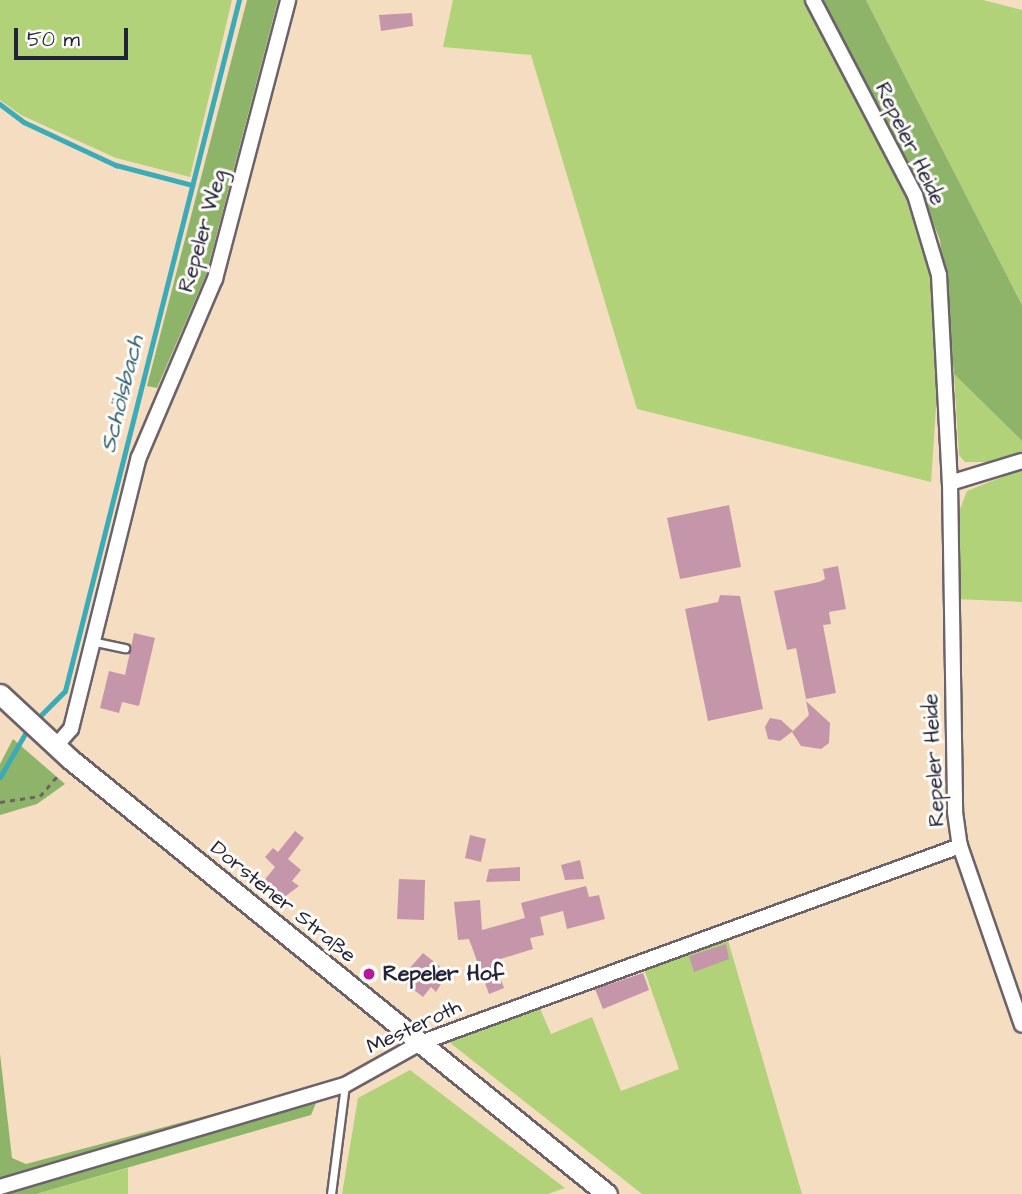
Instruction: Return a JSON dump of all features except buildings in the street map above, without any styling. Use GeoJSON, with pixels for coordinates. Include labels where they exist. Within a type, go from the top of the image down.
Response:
{"type":"FeatureCollection","features":[{"type":"Feature","properties":{"kind":"main road","name":"Dorstener Straße"},"geometry":{"type":"LineString","coordinates":[[0,694],[63,752],[607,1194]]}},
{"type":"Feature","properties":{"kind":"street","name":"Repeler Weg"},"geometry":{"type":"LineString","coordinates":[[63,752],[139,457],[215,279],[288,0]]}},
{"type":"Feature","properties":{"kind":"street","name":"Repeler Heide"},"geometry":{"type":"LineString","coordinates":[[813,0],[915,195],[930,235],[939,275],[950,483],[952,718],[960,846],[1022,1025]]}},
{"type":"Feature","properties":{"kind":"street"},"geometry":{"type":"LineString","coordinates":[[950,483],[1022,461]]}},
{"type":"Feature","properties":{"kind":"street","name":"Mesteroth"},"geometry":{"type":"LineString","coordinates":[[0,1187],[345,1084],[419,1042],[960,846]]}},
{"type":"Feature","properties":{"kind":"lane"},"geometry":{"type":"LineString","coordinates":[[91,640],[125,648]]}},
{"type":"Feature","properties":{"kind":"lane"},"geometry":{"type":"LineString","coordinates":[[331,1194],[345,1084]]}},
{"type":"Feature","properties":{"kind":"path"},"geometry":{"type":"LineString","coordinates":[[0,802],[40,796],[63,752]]}},
{"type":"Feature","properties":{"kind":"green space"},"geometry":{"type":"Polygon","coordinates":[[[0,0],[232,0],[190,177],[116,158],[21,115],[0,100],[0,0]]]}},
{"type":"Feature","properties":{"kind":"green space"},"geometry":{"type":"Polygon","coordinates":[[[247,0],[278,0],[206,275],[157,388],[147,386],[247,0]]]}},
{"type":"Feature","properties":{"kind":"green space"},"geometry":{"type":"Polygon","coordinates":[[[453,0],[804,0],[908,198],[929,257],[938,379],[931,482],[637,409],[531,55],[443,47],[453,0]]]}},
{"type":"Feature","properties":{"kind":"green space"},"geometry":{"type":"Polygon","coordinates":[[[817,0],[866,0],[1022,305],[1022,441],[954,374],[940,240],[919,188],[817,0]]]}},
{"type":"Feature","properties":{"kind":"green space"},"geometry":{"type":"Polygon","coordinates":[[[866,0],[983,0],[1022,10],[1022,305],[866,0]]]}},
{"type":"Feature","properties":{"kind":"green space"},"geometry":{"type":"Polygon","coordinates":[[[954,374],[1022,441],[1022,451],[993,462],[965,462],[959,455],[954,374]]]}},
{"type":"Feature","properties":{"kind":"green space"},"geometry":{"type":"Polygon","coordinates":[[[1022,469],[1022,602],[956,599],[956,519],[967,491],[1022,469]]]}},
{"type":"Feature","properties":{"kind":"green space"},"geometry":{"type":"Polygon","coordinates":[[[13,739],[65,784],[37,804],[0,815],[0,764],[13,739]]]}},
{"type":"Feature","properties":{"kind":"green space"},"geometry":{"type":"Polygon","coordinates":[[[727,937],[802,1194],[642,1194],[449,1042],[539,1006],[551,1034],[592,1017],[621,1091],[679,1069],[643,966],[727,937]]]}},
{"type":"Feature","properties":{"kind":"green space"},"geometry":{"type":"Polygon","coordinates":[[[0,1054],[12,1158],[26,1164],[258,1102],[316,1103],[311,1115],[36,1194],[0,1194],[0,1054]]]}},
{"type":"Feature","properties":{"kind":"green space"},"geometry":{"type":"Polygon","coordinates":[[[410,1070],[565,1188],[548,1194],[342,1194],[358,1098],[410,1070]]]}},
{"type":"Feature","properties":{"kind":"green space"},"geometry":{"type":"Polygon","coordinates":[[[128,1168],[128,1194],[36,1194],[128,1168]]]}},
{"type":"Feature","properties":{"kind":"waterway","name":"Schölsbach"},"geometry":{"type":"LineString","coordinates":[[35,721],[65,691],[239,0]]}},
{"type":"Feature","properties":{"kind":"waterway"},"geometry":{"type":"LineString","coordinates":[[0,104],[24,122],[116,165],[192,185]]}},
{"type":"Feature","properties":{"kind":"waterway","name":"Schölsbach"},"geometry":{"type":"LineString","coordinates":[[0,777],[29,727]]}},
{"type":"Feature","properties":{"kind":"place","name":"Repeler Hof"},"geometry":{"type":"Point","coordinates":[369,974]}}]}
